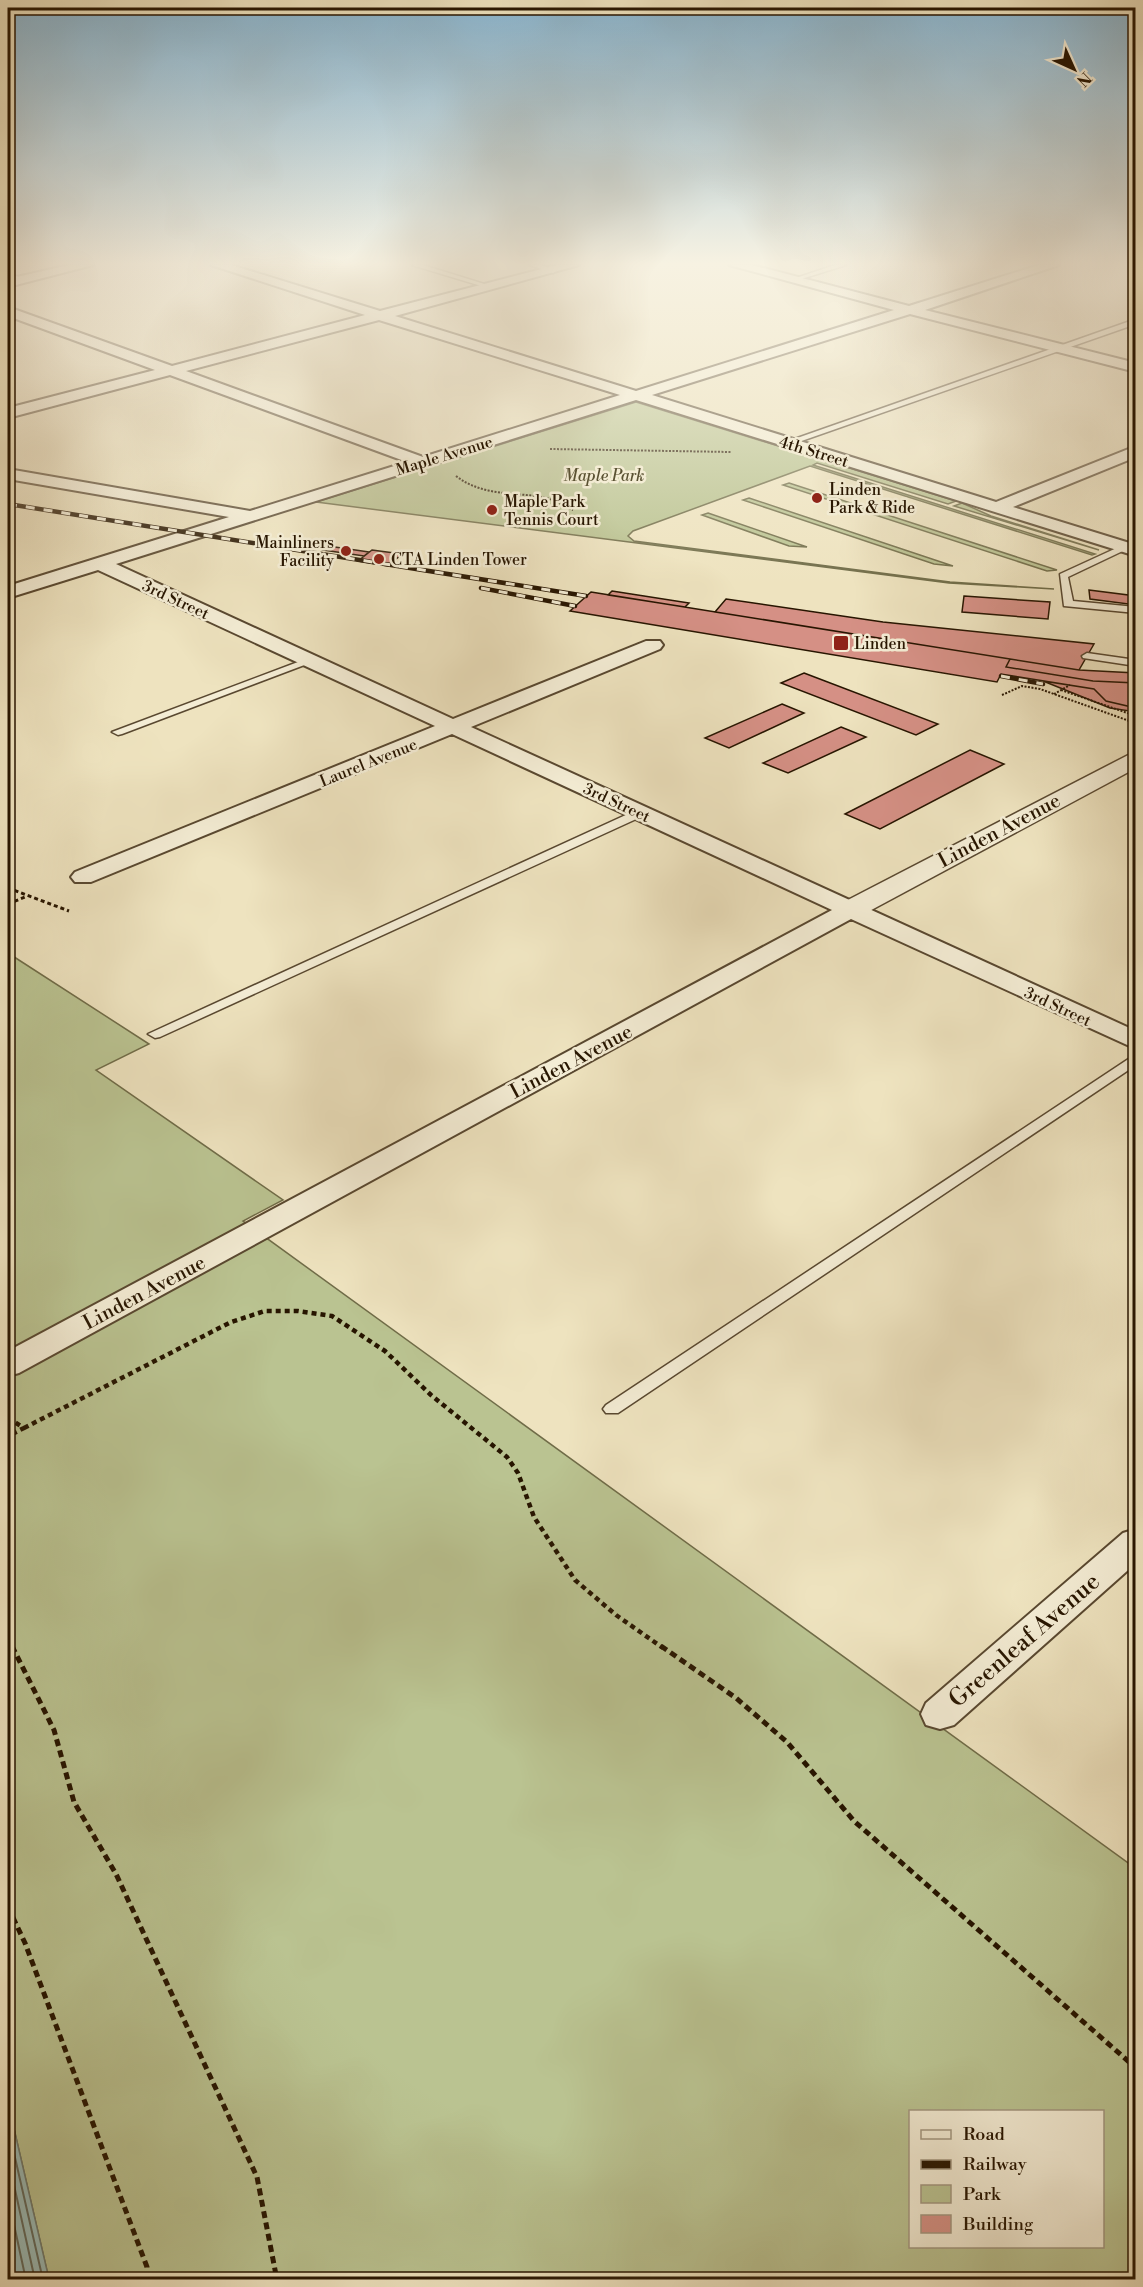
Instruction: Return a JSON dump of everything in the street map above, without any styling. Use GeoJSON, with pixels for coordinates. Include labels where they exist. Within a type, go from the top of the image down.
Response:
{"type":"FeatureCollection","features":[{"type":"Feature","properties":{"kind":"street"},"geometry":{"type":"LineString","coordinates":[[8,413],[165,372]]}},
{"type":"Feature","properties":{"kind":"street"},"geometry":{"type":"LineString","coordinates":[[177,372],[422,462]]}},
{"type":"Feature","properties":{"kind":"street","name":"4th Street"},"geometry":{"type":"LineString","coordinates":[[557,372],[1130,550]]}},
{"type":"Feature","properties":{"kind":"street","name":"Maple Avenue"},"geometry":{"type":"LineString","coordinates":[[8,592],[713,372]]}},
{"type":"Feature","properties":{"kind":"street"},"geometry":{"type":"LineString","coordinates":[[996,508],[1136,451]]}},
{"type":"Feature","properties":{"kind":"street"},"geometry":{"type":"LineString","coordinates":[[8,474],[252,515]]}},
{"type":"Feature","properties":{"kind":"street","name":"3rd Street"},"geometry":{"type":"LineString","coordinates":[[98,563],[1136,1041]]}},
{"type":"Feature","properties":{"kind":"street","name":"Laurel Avenue"},"geometry":{"type":"LineString","coordinates":[[83,878],[653,645]]}},
{"type":"Feature","properties":{"kind":"street","name":"Linden Avenue"},"geometry":{"type":"LineString","coordinates":[[8,1365],[1136,758]]}},
{"type":"Feature","properties":{"kind":"street","name":"Greenleaf Avenue"},"geometry":{"type":"LineString","coordinates":[[940,1714],[1136,1542]]}},
{"type":"Feature","properties":{"kind":"lane"},"geometry":{"type":"LineString","coordinates":[[787,443],[990,372]]}},
{"type":"Feature","properties":{"kind":"lane"},"geometry":{"type":"LineString","coordinates":[[1130,550],[1063,576],[1068,604],[1136,610]]}},
{"type":"Feature","properties":{"kind":"lane"},"geometry":{"type":"LineString","coordinates":[[1087,656],[1136,663]]}},
{"type":"Feature","properties":{"kind":"lane"},"geometry":{"type":"LineString","coordinates":[[118,732],[310,661]]}},
{"type":"Feature","properties":{"kind":"lane"},"geometry":{"type":"LineString","coordinates":[[155,1034],[641,813]]}},
{"type":"Feature","properties":{"kind":"lane"},"geometry":{"type":"LineString","coordinates":[[612,1409],[1136,1058]]}},
{"type":"Feature","properties":{"kind":"path"},"geometry":{"type":"LineString","coordinates":[[546,449],[740,453]]}},
{"type":"Feature","properties":{"kind":"path"},"geometry":{"type":"LineString","coordinates":[[450,473],[461,482],[481,490],[498,494],[544,497],[573,510]]}},
{"type":"Feature","properties":{"kind":"path"},"geometry":{"type":"LineString","coordinates":[[1053,694],[1070,685]]}},
{"type":"Feature","properties":{"kind":"path"},"geometry":{"type":"LineString","coordinates":[[1002,694],[1022,686],[1053,694],[1134,723],[1131,708]]}},
{"type":"Feature","properties":{"kind":"path"},"geometry":{"type":"LineString","coordinates":[[1061,690],[1134,715]]}},
{"type":"Feature","properties":{"kind":"path"},"geometry":{"type":"LineString","coordinates":[[8,888],[69,911]]}},
{"type":"Feature","properties":{"kind":"path"},"geometry":{"type":"LineString","coordinates":[[8,904],[26,896]]}},
{"type":"Feature","properties":{"kind":"path"},"geometry":{"type":"LineString","coordinates":[[8,1436],[231,1322],[265,1311],[298,1311],[332,1316],[354,1328],[385,1351],[431,1395],[507,1457],[518,1473],[534,1517],[576,1580],[616,1615],[736,1698],[779,1734],[854,1821],[1136,2068]]}},
{"type":"Feature","properties":{"kind":"path"},"geometry":{"type":"LineString","coordinates":[[8,1418],[24,1428]]}},
{"type":"Feature","properties":{"kind":"path"},"geometry":{"type":"LineString","coordinates":[[8,1639],[54,1730],[74,1802],[116,1874],[257,2177],[277,2280]]}},
{"type":"Feature","properties":{"kind":"path"},"geometry":{"type":"LineString","coordinates":[[8,1907],[25,1943],[147,2267],[147,2280]]}},
{"type":"Feature","properties":{"kind":"green space","name":"Maple Park"},"geometry":{"type":"Polygon","coordinates":[[[636,402],[956,501],[948,504],[817,463],[813,465],[1095,554],[1092,555],[810,466],[633,531],[628,536],[634,541],[950,582],[1054,589],[949,583],[316,502],[636,402]]]}},
{"type":"Feature","properties":{"kind":"green space"},"geometry":{"type":"Polygon","coordinates":[[[789,483],[1057,570],[1047,571],[783,485],[789,483]]]}},
{"type":"Feature","properties":{"kind":"green space"},"geometry":{"type":"Polygon","coordinates":[[[749,498],[953,566],[934,564],[743,500],[749,498]]]}},
{"type":"Feature","properties":{"kind":"green space"},"geometry":{"type":"Polygon","coordinates":[[[962,503],[991,516],[1099,550],[954,506],[962,503]]]}},
{"type":"Feature","properties":{"kind":"green space"},"geometry":{"type":"Polygon","coordinates":[[[708,513],[807,547],[789,546],[702,515],[708,513]]]}},
{"type":"Feature","properties":{"kind":"green space"},"geometry":{"type":"Polygon","coordinates":[[[8,953],[149,1044],[96,1070],[283,1200],[243,1221],[1135,1868],[1135,2279],[49,2279],[8,2103],[8,953]]]}},
{"type":"Feature","properties":{"kind":"water"},"geometry":{"type":"Polygon","coordinates":[[[8,2103],[49,2279],[8,2279],[8,2103]]]}},
{"type":"Feature","properties":{"kind":"building","name":"Mainliners Facility"},"geometry":{"type":"Polygon","coordinates":[[[328,546],[369,552],[364,556],[323,550],[328,546]]]}},
{"type":"Feature","properties":{"kind":"building","name":"CTA Linden Tower"},"geometry":{"type":"Polygon","coordinates":[[[372,550],[402,554],[388,566],[358,561],[372,550]]]}},
{"type":"Feature","properties":{"kind":"building"},"geometry":{"type":"Polygon","coordinates":[[[1089,590],[1136,596],[1136,605],[1090,599],[1089,590]]]}},
{"type":"Feature","properties":{"kind":"building"},"geometry":{"type":"Polygon","coordinates":[[[612,591],[689,603],[685,607],[608,595],[612,591]]]}},
{"type":"Feature","properties":{"kind":"building"},"geometry":{"type":"Polygon","coordinates":[[[591,592],[1010,659],[1006,667],[1093,681],[1136,683],[1136,708],[1106,701],[1094,689],[1001,674],[997,682],[570,611],[591,592]]]}},
{"type":"Feature","properties":{"kind":"building"},"geometry":{"type":"Polygon","coordinates":[[[964,596],[1050,602],[1048,619],[962,612],[964,596]]]}},
{"type":"Feature","properties":{"kind":"building"},"geometry":{"type":"Polygon","coordinates":[[[726,599],[883,622],[1094,644],[1079,670],[715,612],[726,599]]]}},
{"type":"Feature","properties":{"kind":"building"},"geometry":{"type":"Polygon","coordinates":[[[1010,659],[1079,670],[1136,673],[1136,683],[1093,681],[1006,667],[1010,659]]]}},
{"type":"Feature","properties":{"kind":"building"},"geometry":{"type":"Polygon","coordinates":[[[804,673],[938,724],[916,735],[781,683],[804,673]]]}},
{"type":"Feature","properties":{"kind":"building"},"geometry":{"type":"Polygon","coordinates":[[[1043,681],[1094,689],[1106,701],[1136,708],[1136,712],[1110,708],[1043,681]]]}},
{"type":"Feature","properties":{"kind":"building"},"geometry":{"type":"Polygon","coordinates":[[[782,704],[804,713],[729,748],[705,738],[782,704]]]}},
{"type":"Feature","properties":{"kind":"building"},"geometry":{"type":"Polygon","coordinates":[[[841,727],[866,737],[788,773],[763,763],[841,727]]]}},
{"type":"Feature","properties":{"kind":"building"},"geometry":{"type":"Polygon","coordinates":[[[970,750],[1004,764],[880,829],[845,814],[970,750]]]}},
{"type":"Feature","properties":{"kind":"railway"},"geometry":{"type":"LineString","coordinates":[[8,504],[586,596]]}},
{"type":"Feature","properties":{"kind":"railway"},"geometry":{"type":"LineString","coordinates":[[481,588],[575,606]]}},
{"type":"Feature","properties":{"kind":"railway"},"geometry":{"type":"LineString","coordinates":[[1001,676],[1043,684]]}},
{"type":"Feature","properties":{"kind":"place","name":"Linden Park & Ride"},"geometry":{"type":"Point","coordinates":[817,498]}},
{"type":"Feature","properties":{"kind":"place","name":"Maple Park Tennis Court"},"geometry":{"type":"Point","coordinates":[492,510]}},
{"type":"Feature","properties":{"kind":"place","name":"Mainliners Facility"},"geometry":{"type":"Point","coordinates":[346,551]}},
{"type":"Feature","properties":{"kind":"place","name":"CTA Linden Tower"},"geometry":{"type":"Point","coordinates":[379,559]}},
{"type":"Feature","properties":{"kind":"place","name":"Linden"},"geometry":{"type":"Point","coordinates":[841,643]}}]}
